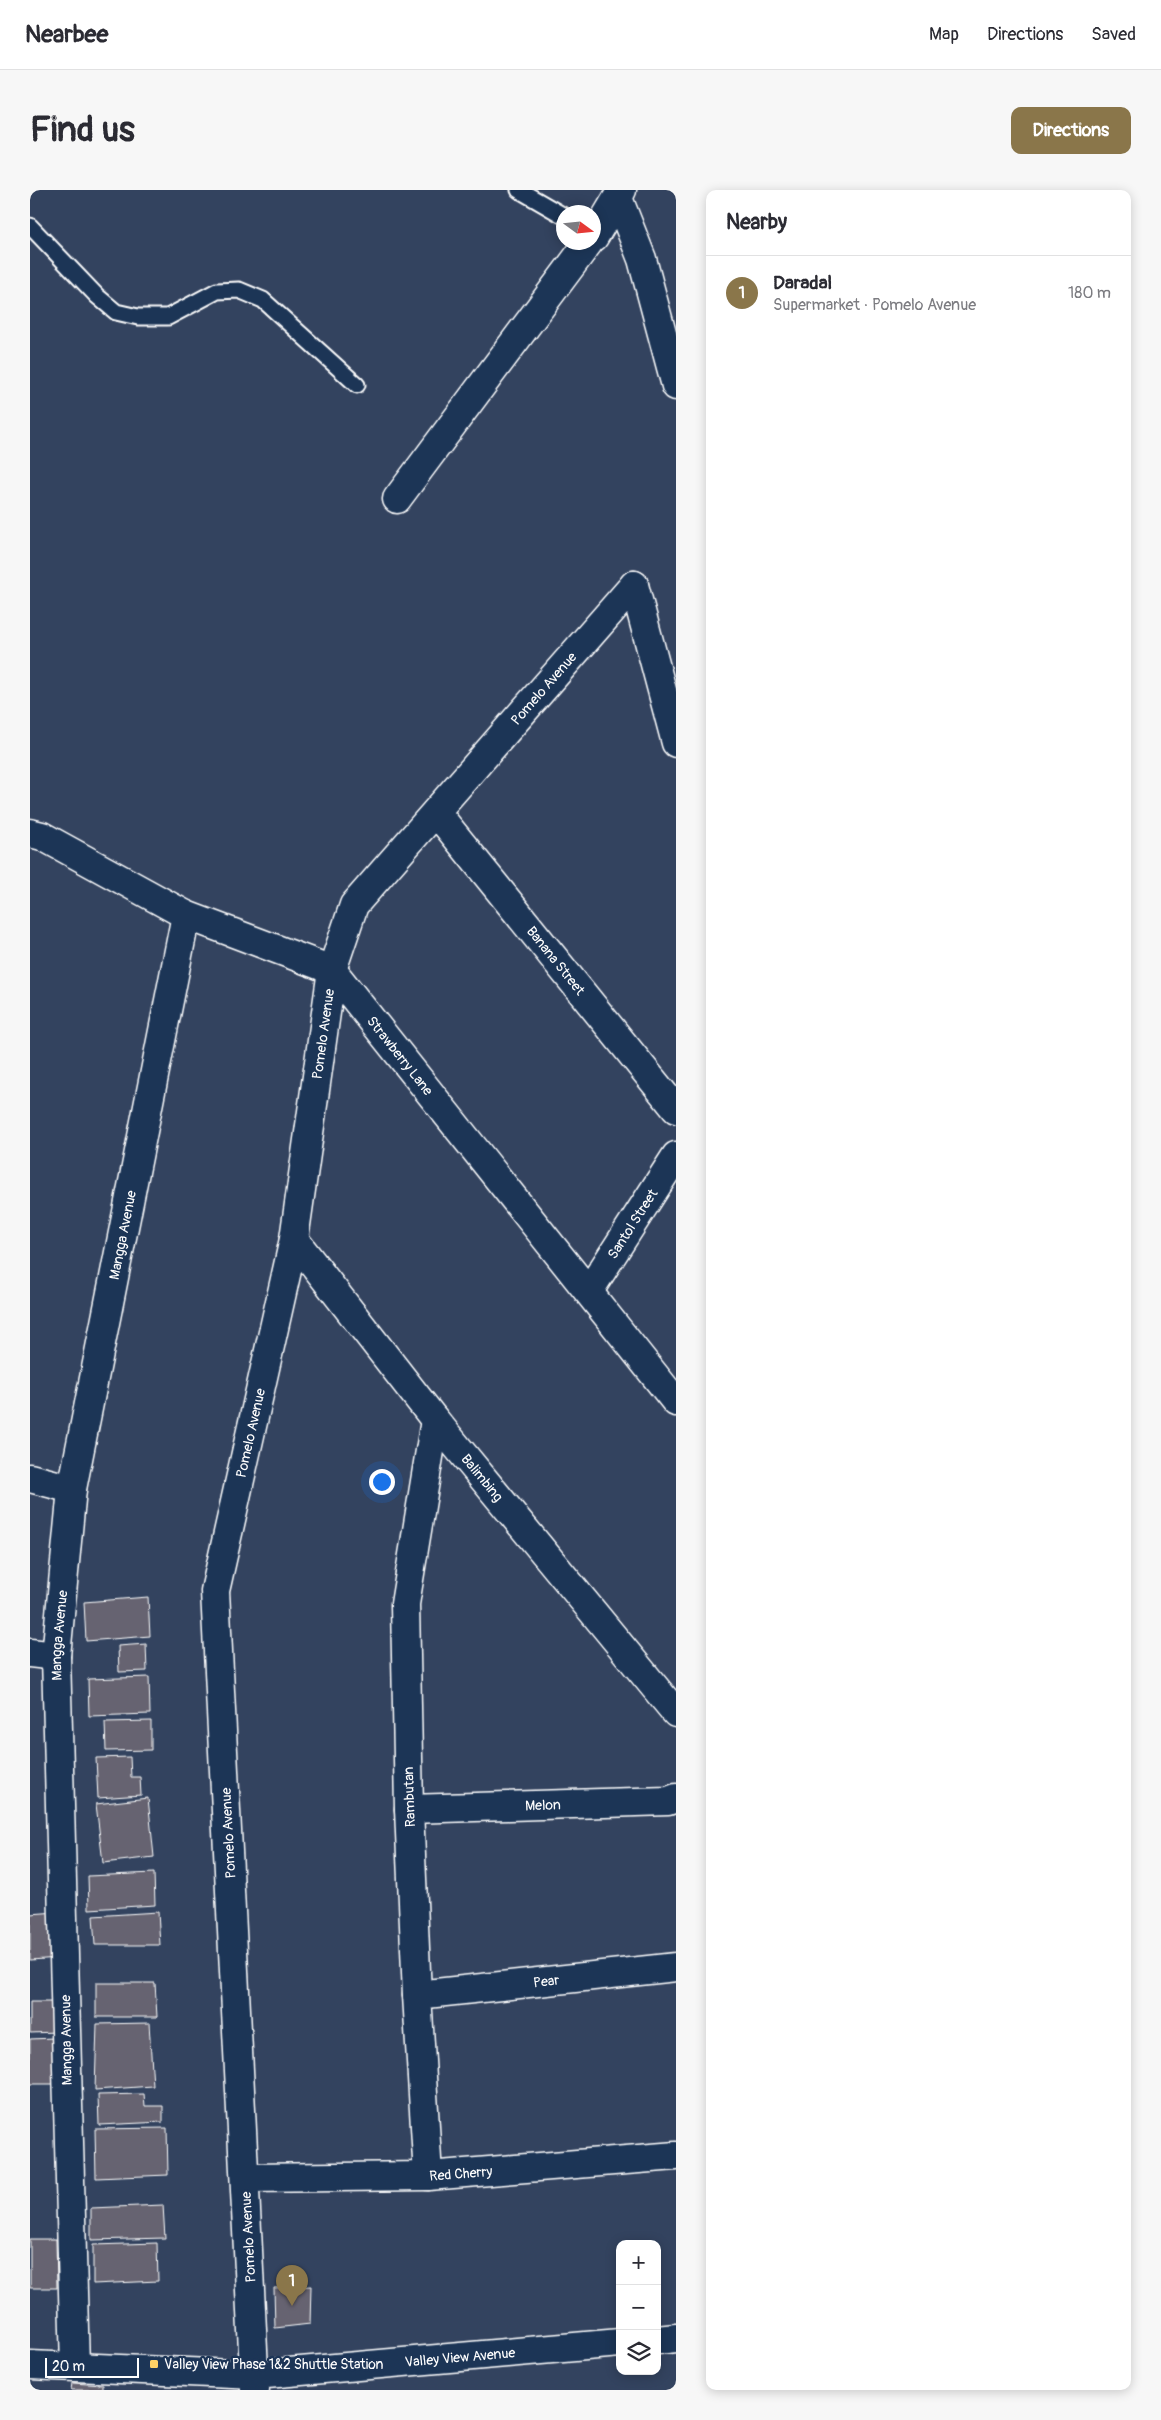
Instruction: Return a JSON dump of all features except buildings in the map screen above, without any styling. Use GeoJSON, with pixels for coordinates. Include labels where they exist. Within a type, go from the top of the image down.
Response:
{"type":"FeatureCollection","features":[{"type":"Feature","properties":{"kind":"street"},"geometry":{"type":"LineString","coordinates":[[601,224],[620,194]]}},
{"type":"Feature","properties":{"kind":"street"},"geometry":{"type":"LineString","coordinates":[[620,194],[642,259],[676,386]]}},
{"type":"Feature","properties":{"kind":"street"},"geometry":{"type":"LineString","coordinates":[[397,499],[583,250]]}},
{"type":"Feature","properties":{"kind":"street","name":"Pomelo Avenue"},"geometry":{"type":"LineString","coordinates":[[255,2382],[215,1591],[294,1239],[332,970],[354,905],[634,585],[676,743]]}},
{"type":"Feature","properties":{"kind":"street","name":"Banana Street"},"geometry":{"type":"LineString","coordinates":[[436,812],[676,1109]]}},
{"type":"Feature","properties":{"kind":"street"},"geometry":{"type":"LineString","coordinates":[[30,833],[42,836],[186,915],[332,970]]}},
{"type":"Feature","properties":{"kind":"street","name":"Mangga Avenue"},"geometry":{"type":"LineString","coordinates":[[75,2367],[43,1654],[72,1489],[186,915]]}},
{"type":"Feature","properties":{"kind":"street","name":"Strawberry Lane"},"geometry":{"type":"LineString","coordinates":[[332,970],[676,1402]]}},
{"type":"Feature","properties":{"kind":"street","name":"Santol Street"},"geometry":{"type":"LineString","coordinates":[[589,1291],[676,1156]]}},
{"type":"Feature","properties":{"kind":"street","name":"Balimbing"},"geometry":{"type":"LineString","coordinates":[[294,1239],[435,1420],[676,1713]]}},
{"type":"Feature","properties":{"kind":"street","name":"Rambutan"},"geometry":{"type":"LineString","coordinates":[[428,2176],[417,1995],[409,1809],[405,1604],[435,1420]]}},
{"type":"Feature","properties":{"kind":"street"},"geometry":{"type":"LineString","coordinates":[[30,1478],[72,1489]]}},
{"type":"Feature","properties":{"kind":"street","name":"Melon"},"geometry":{"type":"LineString","coordinates":[[409,1809],[668,1801],[676,1798]]}},
{"type":"Feature","properties":{"kind":"street","name":"Pear"},"geometry":{"type":"LineString","coordinates":[[417,1995],[676,1967]]}},
{"type":"Feature","properties":{"kind":"street","name":"Red Cherry"},"geometry":{"type":"LineString","coordinates":[[245,2178],[428,2176],[676,2156]]}},
{"type":"Feature","properties":{"kind":"street"},"geometry":{"type":"LineString","coordinates":[[661,2340],[676,2338]]}},
{"type":"Feature","properties":{"kind":"street","name":"Valley View Avenue"},"geometry":{"type":"LineString","coordinates":[[30,2365],[255,2382],[616,2343]]}},
{"type":"Feature","properties":{"kind":"lane"},"geometry":{"type":"LineString","coordinates":[[519,190],[556,211]]}},
{"type":"Feature","properties":{"kind":"lane"},"geometry":{"type":"LineString","coordinates":[[30,226],[96,296],[116,312],[138,317],[168,317],[217,291],[239,290],[263,300],[357,385]]}},
{"type":"Feature","properties":{"kind":"place","name":"Daradal"},"geometry":{"type":"Point","coordinates":[292,2306]}},
{"type":"Feature","properties":{"kind":"place","name":"Valley View Phase 1&2 Shuttle Station"},"geometry":{"type":"Point","coordinates":[154,2364]}}]}
